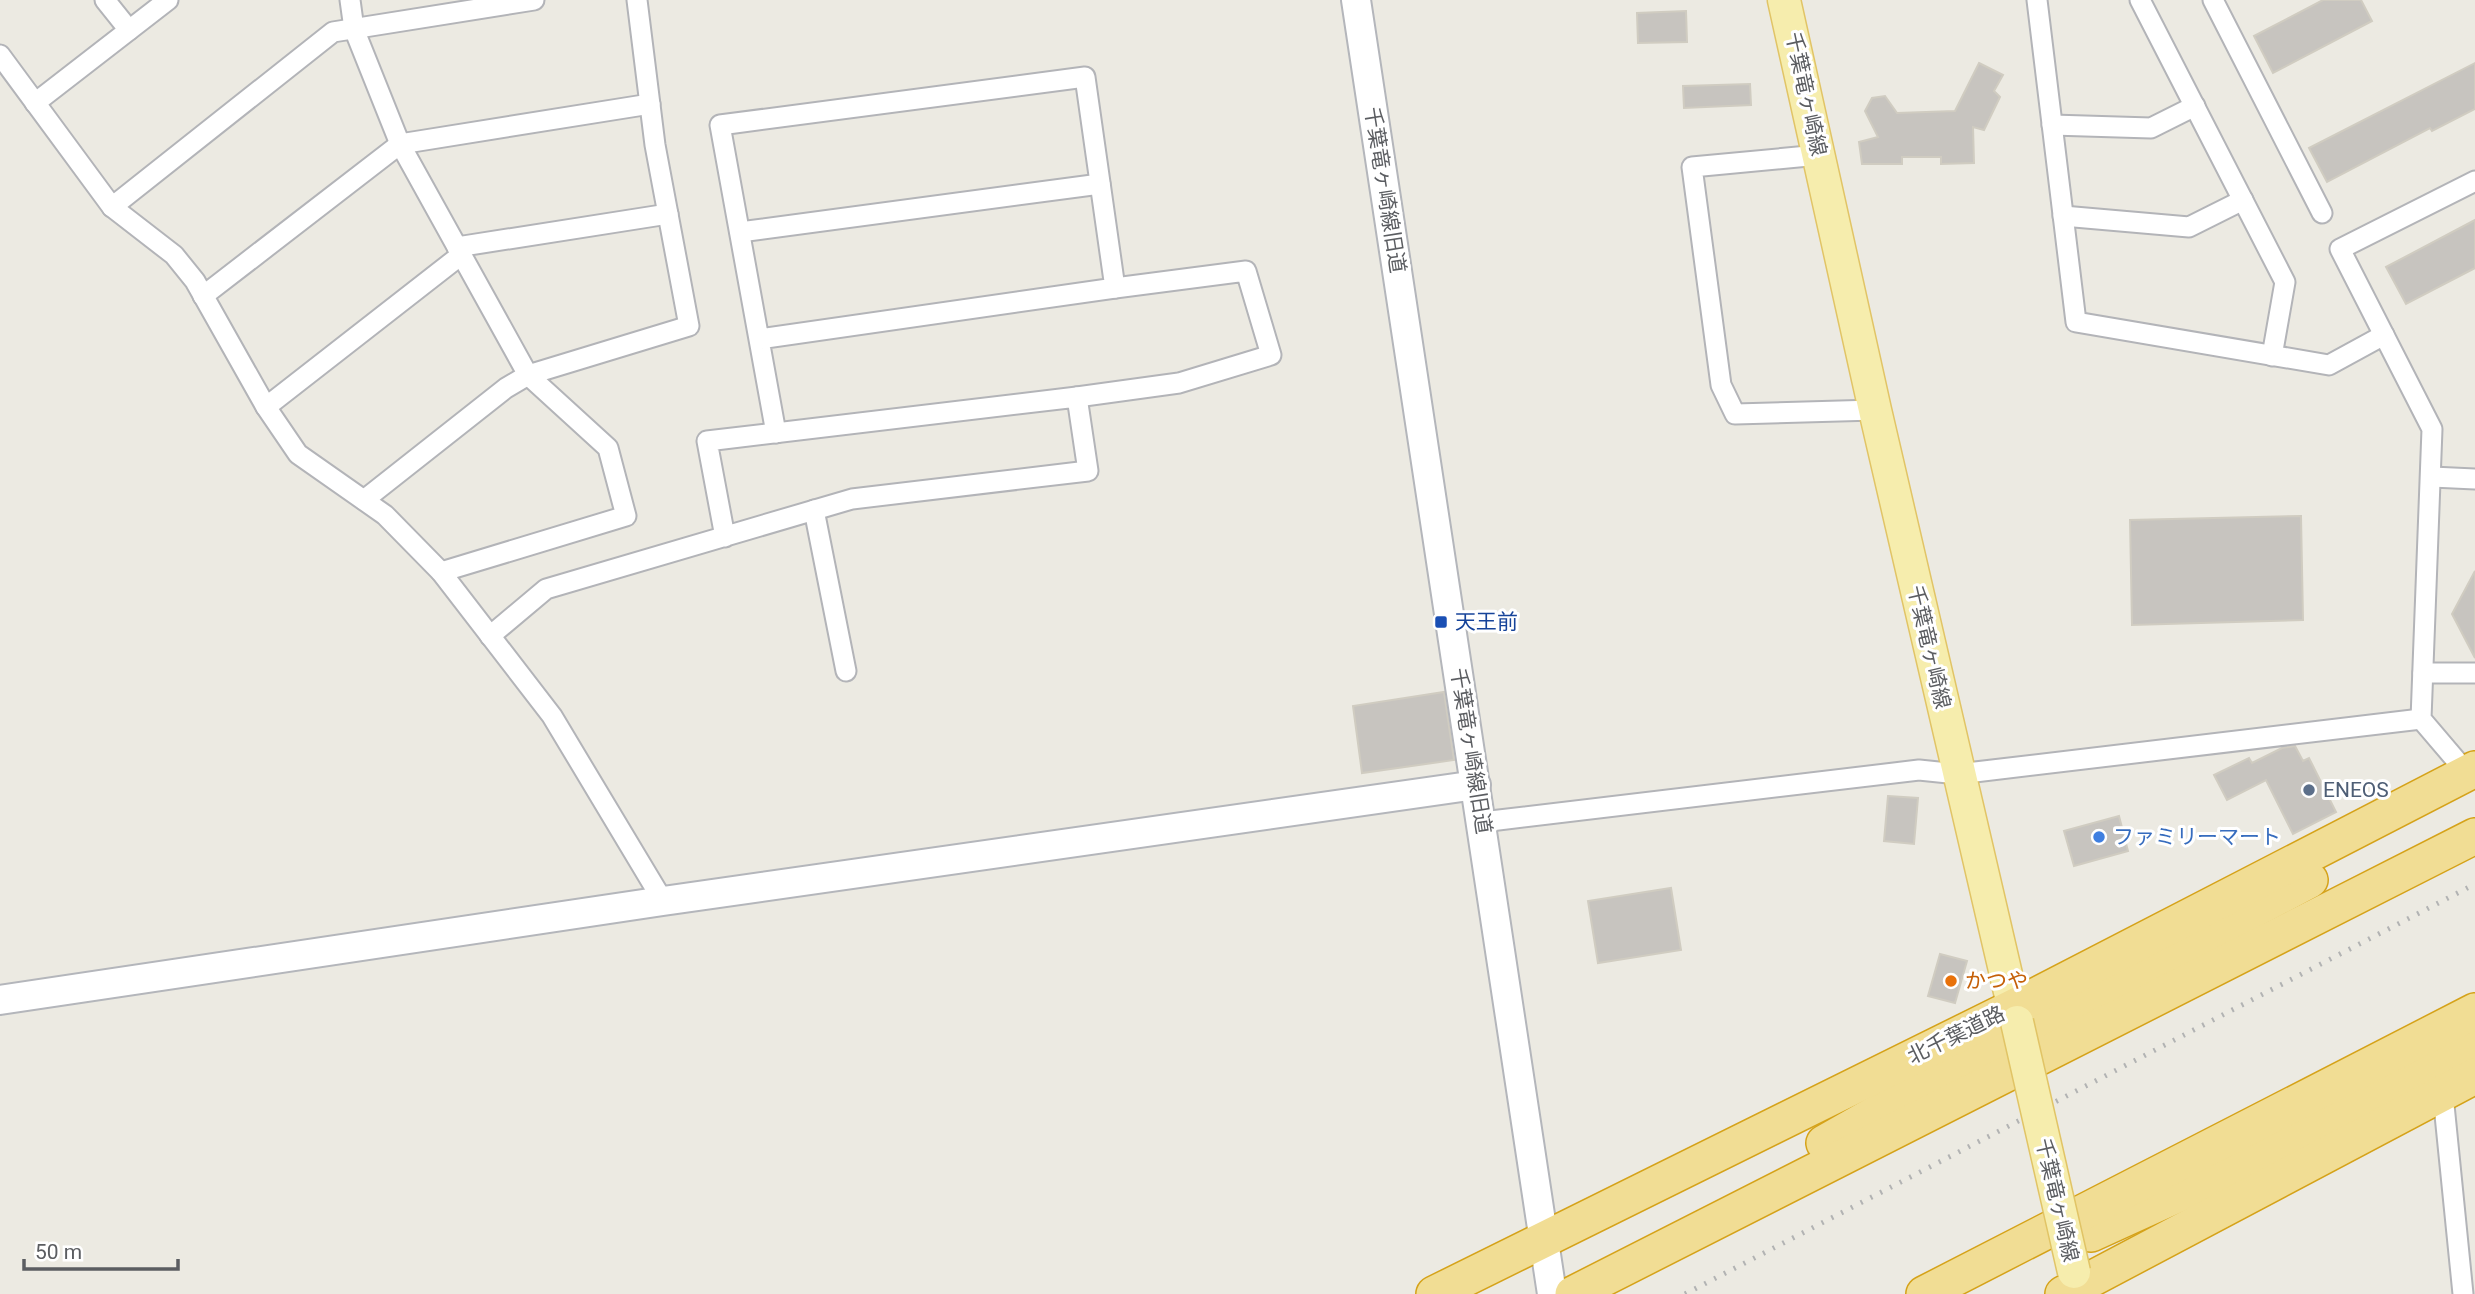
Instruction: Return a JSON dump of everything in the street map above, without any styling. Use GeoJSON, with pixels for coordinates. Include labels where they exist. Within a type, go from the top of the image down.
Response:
{"type":"FeatureCollection","features":[{"type":"Feature","properties":{"kind":"highway","name":"北千葉道路"},"geometry":{"type":"LineString","coordinates":[[1434,1294],[1546,1253],[2472,777]]}},
{"type":"Feature","properties":{"kind":"highway"},"geometry":{"type":"LineString","coordinates":[[1645,1259],[1709,1207],[1926,1085],[2365,851],[2472,777]]}},
{"type":"Feature","properties":{"kind":"highway"},"geometry":{"type":"LineString","coordinates":[[1573,1294],[2475,836]]}},
{"type":"Feature","properties":{"kind":"highway"},"geometry":{"type":"LineString","coordinates":[[1924,1294],[2475,1011]]}},
{"type":"Feature","properties":{"kind":"highway"},"geometry":{"type":"LineString","coordinates":[[1958,1294],[2260,1157],[2475,1040]]}},
{"type":"Feature","properties":{"kind":"highway"},"geometry":{"type":"LineString","coordinates":[[2073,1287],[2475,1076]]}},
{"type":"Feature","properties":{"kind":"main road","name":"千葉竜ヶ崎線"},"geometry":{"type":"LineString","coordinates":[[1784,0],[1875,410],[2015,1014],[2073,1287]]}},
{"type":"Feature","properties":{"kind":"street"},"geometry":{"type":"LineString","coordinates":[[105,0],[129,30]]}},
{"type":"Feature","properties":{"kind":"street"},"geometry":{"type":"LineString","coordinates":[[35,103],[168,0]]}},
{"type":"Feature","properties":{"kind":"street"},"geometry":{"type":"LineString","coordinates":[[350,0],[354,29],[400,144],[528,375],[608,449],[626,516],[441,572]]}},
{"type":"Feature","properties":{"kind":"street"},"geometry":{"type":"LineString","coordinates":[[112,208],[333,32],[534,0]]}},
{"type":"Feature","properties":{"kind":"street"},"geometry":{"type":"LineString","coordinates":[[364,500],[506,388],[528,375],[689,326],[650,104],[637,0]]}},
{"type":"Feature","properties":{"kind":"street","name":"千葉竜ヶ崎線旧道"},"geometry":{"type":"LineString","coordinates":[[1356,0],[1552,1294]]}},
{"type":"Feature","properties":{"kind":"street"},"geometry":{"type":"LineString","coordinates":[[2037,0],[2076,322],[2329,365],[2384,335]]}},
{"type":"Feature","properties":{"kind":"street"},"geometry":{"type":"LineString","coordinates":[[2140,0],[2285,282],[2272,356]]}},
{"type":"Feature","properties":{"kind":"street"},"geometry":{"type":"LineString","coordinates":[[2213,0],[2322,213]]}},
{"type":"Feature","properties":{"kind":"street"},"geometry":{"type":"LineString","coordinates":[[0,55],[112,208],[174,256],[195,281],[266,407],[299,454],[385,515],[441,572],[552,716],[663,901]]}},
{"type":"Feature","properties":{"kind":"street"},"geometry":{"type":"LineString","coordinates":[[775,433],[720,125],[1085,77],[1115,288]]}},
{"type":"Feature","properties":{"kind":"street"},"geometry":{"type":"LineString","coordinates":[[203,296],[400,144],[650,104]]}},
{"type":"Feature","properties":{"kind":"street"},"geometry":{"type":"LineString","coordinates":[[2052,125],[2151,128],[2194,106]]}},
{"type":"Feature","properties":{"kind":"street"},"geometry":{"type":"LineString","coordinates":[[1819,155],[1692,167],[1721,385],[1735,414],[1875,410]]}},
{"type":"Feature","properties":{"kind":"street"},"geometry":{"type":"LineString","coordinates":[[2472,777],[2421,719],[2432,429],[2340,249],[2475,181]]}},
{"type":"Feature","properties":{"kind":"street"},"geometry":{"type":"LineString","coordinates":[[740,232],[1100,184]]}},
{"type":"Feature","properties":{"kind":"street"},"geometry":{"type":"LineString","coordinates":[[2063,216],[2189,227],[2243,200]]}},
{"type":"Feature","properties":{"kind":"street"},"geometry":{"type":"LineString","coordinates":[[266,407],[459,251],[668,214]]}},
{"type":"Feature","properties":{"kind":"street"},"geometry":{"type":"LineString","coordinates":[[725,537],[708,441],[1179,383],[1271,355],[1246,271],[759,339]]}},
{"type":"Feature","properties":{"kind":"street"},"geometry":{"type":"LineString","coordinates":[[490,636],[546,589],[852,499],[1088,471],[1077,397]]}},
{"type":"Feature","properties":{"kind":"street"},"geometry":{"type":"LineString","coordinates":[[2432,477],[2475,479]]}},
{"type":"Feature","properties":{"kind":"street"},"geometry":{"type":"LineString","coordinates":[[814,510],[846,671]]}},
{"type":"Feature","properties":{"kind":"street"},"geometry":{"type":"LineString","coordinates":[[2423,673],[2475,673]]}},
{"type":"Feature","properties":{"kind":"street"},"geometry":{"type":"LineString","coordinates":[[1482,822],[1919,770],[1958,774],[2421,719]]}},
{"type":"Feature","properties":{"kind":"street"},"geometry":{"type":"LineString","coordinates":[[0,1000],[663,901],[1476,785]]}},
{"type":"Feature","properties":{"kind":"street"},"geometry":{"type":"LineString","coordinates":[[2443,1095],[2463,1294]]}},
{"type":"Feature","properties":{"kind":"building"},"geometry":{"type":"Polygon","coordinates":[[[2323,0],[2361,0],[2372,21],[2273,73],[2254,36],[2323,0]]]}},
{"type":"Feature","properties":{"kind":"building"},"geometry":{"type":"Polygon","coordinates":[[[1686,11],[1687,42],[1638,43],[1637,13],[1686,11]]]}},
{"type":"Feature","properties":{"kind":"building"},"geometry":{"type":"Polygon","coordinates":[[[1979,63],[2003,75],[1994,91],[2000,97],[1984,130],[1973,127],[1974,163],[1941,164],[1941,157],[1902,157],[1902,164],[1862,164],[1859,142],[1878,137],[1865,111],[1872,98],[1885,96],[1897,113],[1955,111],[1979,63]]]}},
{"type":"Feature","properties":{"kind":"building"},"geometry":{"type":"Polygon","coordinates":[[[2475,63],[2475,109],[2432,131],[2430,128],[2327,182],[2309,148],[2475,63]]]}},
{"type":"Feature","properties":{"kind":"building"},"geometry":{"type":"Polygon","coordinates":[[[1750,84],[1751,105],[1684,108],[1683,86],[1750,84]]]}},
{"type":"Feature","properties":{"kind":"building"},"geometry":{"type":"Polygon","coordinates":[[[2475,220],[2475,268],[2406,304],[2386,267],[2475,220]]]}},
{"type":"Feature","properties":{"kind":"building"},"geometry":{"type":"Polygon","coordinates":[[[2301,516],[2303,620],[2132,625],[2130,520],[2301,516]]]}},
{"type":"Feature","properties":{"kind":"building"},"geometry":{"type":"Polygon","coordinates":[[[2475,571],[2475,658],[2452,614],[2475,571]]]}},
{"type":"Feature","properties":{"kind":"building"},"geometry":{"type":"Polygon","coordinates":[[[1444,692],[1454,760],[1362,773],[1353,706],[1444,692]]]}},
{"type":"Feature","properties":{"kind":"building"},"geometry":{"type":"Polygon","coordinates":[[[2295,746],[2303,761],[2309,758],[2336,812],[2293,834],[2266,780],[2227,800],[2214,775],[2249,758],[2252,763],[2282,748],[2295,746]]]}},
{"type":"Feature","properties":{"kind":"building"},"geometry":{"type":"Polygon","coordinates":[[[1888,796],[1918,798],[1914,844],[1884,841],[1888,796]]]}},
{"type":"Feature","properties":{"kind":"building"},"geometry":{"type":"Polygon","coordinates":[[[2119,816],[2128,851],[2074,866],[2064,831],[2119,816]]]}},
{"type":"Feature","properties":{"kind":"building"},"geometry":{"type":"Polygon","coordinates":[[[1671,888],[1681,950],[1598,963],[1588,901],[1671,888]]]}},
{"type":"Feature","properties":{"kind":"building"},"geometry":{"type":"Polygon","coordinates":[[[1940,954],[1967,961],[1955,1003],[1928,996],[1940,954]]]}},
{"type":"Feature","properties":{"kind":"railway"},"geometry":{"type":"LineString","coordinates":[[1685,1294],[2475,884]]}},
{"type":"Feature","properties":{"kind":"place","name":"天王前"},"geometry":{"type":"Point","coordinates":[1441,622]}},
{"type":"Feature","properties":{"kind":"place","name":"ENEOS"},"geometry":{"type":"Point","coordinates":[2309,790]}},
{"type":"Feature","properties":{"kind":"place","name":"ファミリーマート"},"geometry":{"type":"Point","coordinates":[2099,837]}},
{"type":"Feature","properties":{"kind":"place","name":"かつや"},"geometry":{"type":"Point","coordinates":[1951,981]}}]}
